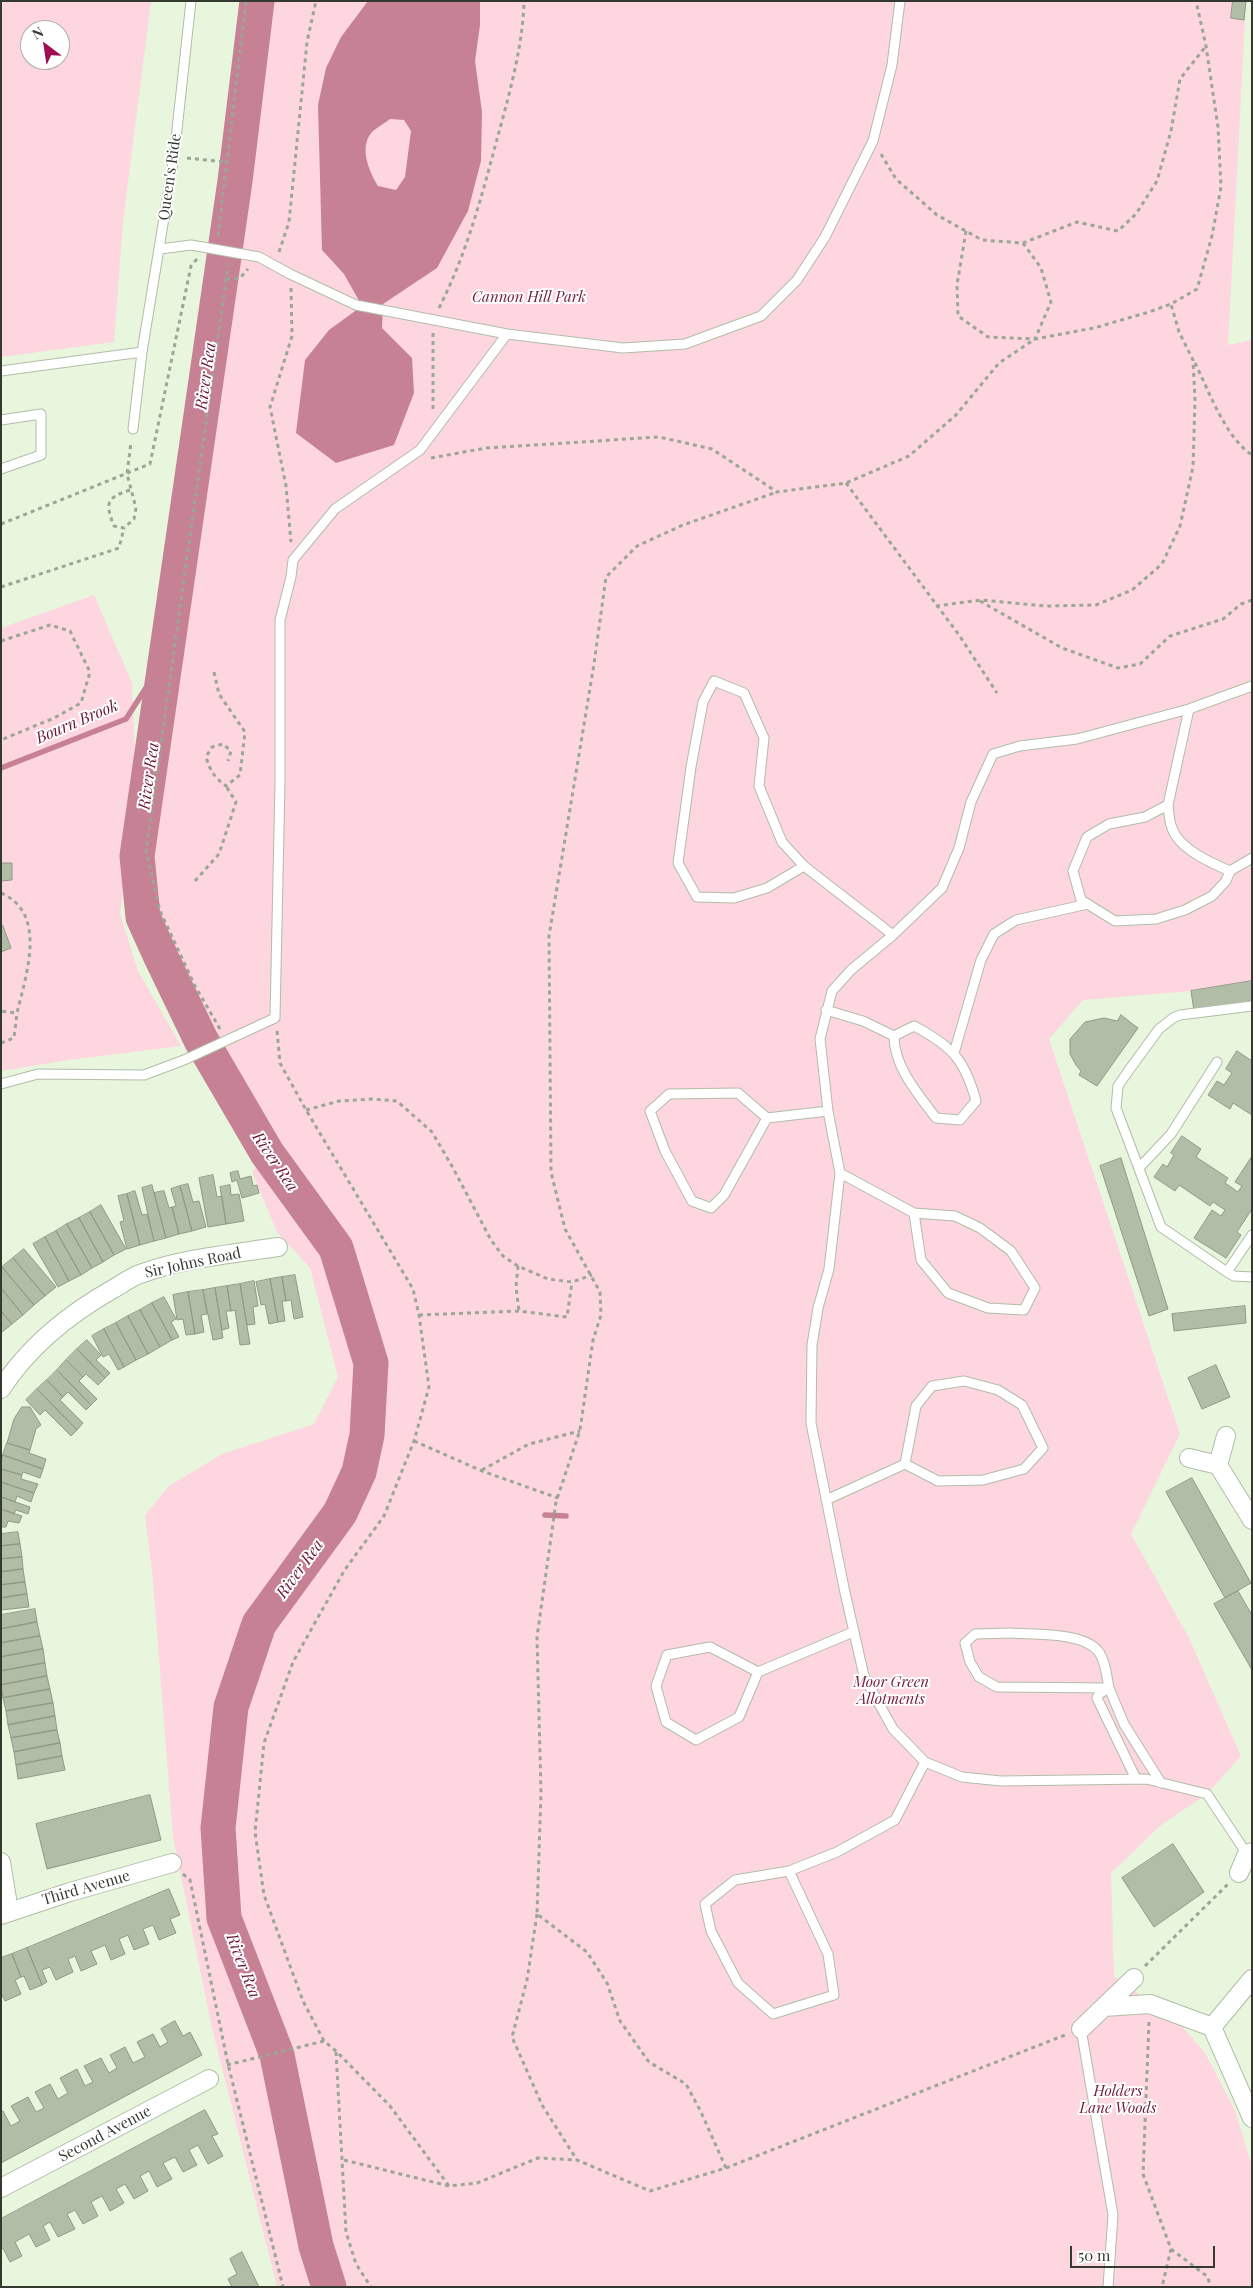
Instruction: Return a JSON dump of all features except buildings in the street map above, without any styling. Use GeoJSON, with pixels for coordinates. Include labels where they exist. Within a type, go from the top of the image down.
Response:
{"type":"FeatureCollection","features":[{"type":"Feature","properties":{"kind":"street","name":"Sir Johns Road"},"geometry":{"type":"LineString","coordinates":[[1,1390],[35,1346],[56,1327],[81,1306],[139,1274],[204,1258],[278,1247]]}},
{"type":"Feature","properties":{"kind":"street"},"geometry":{"type":"LineString","coordinates":[[1218,1465],[1226,1436]]}},
{"type":"Feature","properties":{"kind":"street"},"geometry":{"type":"LineString","coordinates":[[1189,1458],[1218,1465],[1252,1520]]}},
{"type":"Feature","properties":{"kind":"street"},"geometry":{"type":"LineString","coordinates":[[1239,1873],[1249,1853]]}},
{"type":"Feature","properties":{"kind":"street"},"geometry":{"type":"LineString","coordinates":[[1,1862],[5,1913]]}},
{"type":"Feature","properties":{"kind":"street","name":"Third Avenue"},"geometry":{"type":"LineString","coordinates":[[5,1913],[172,1863]]}},
{"type":"Feature","properties":{"kind":"street"},"geometry":{"type":"LineString","coordinates":[[1081,2029],[1134,1978]]}},
{"type":"Feature","properties":{"kind":"street"},"geometry":{"type":"LineString","coordinates":[[1212,2027],[1252,1979]]}},
{"type":"Feature","properties":{"kind":"street"},"geometry":{"type":"LineString","coordinates":[[1104,2008],[1150,2004],[1212,2027],[1252,2118]]}},
{"type":"Feature","properties":{"kind":"street","name":"Second Avenue"},"geometry":{"type":"LineString","coordinates":[[1,2188],[209,2079]]}},
{"type":"Feature","properties":{"kind":"lane","name":"Queen's Ride"},"geometry":{"type":"LineString","coordinates":[[133,429],[142,352],[174,157],[191,1]]}},
{"type":"Feature","properties":{"kind":"lane"},"geometry":{"type":"LineString","coordinates":[[160,248],[191,245],[243,253],[259,257],[356,305],[507,334],[623,348],[685,344],[761,316],[797,280],[825,237],[873,141],[892,65],[900,1]]}},
{"type":"Feature","properties":{"kind":"lane"},"geometry":{"type":"LineString","coordinates":[[1,1084],[38,1074],[144,1075],[184,1060],[275,1018],[280,782],[280,620],[293,560],[335,509],[420,450],[507,334]]}},
{"type":"Feature","properties":{"kind":"lane"},"geometry":{"type":"LineString","coordinates":[[1,371],[142,352]]}},
{"type":"Feature","properties":{"kind":"lane"},"geometry":{"type":"LineString","coordinates":[[1,420],[41,414],[41,455],[1,469]]}},
{"type":"Feature","properties":{"kind":"lane"},"geometry":{"type":"LineString","coordinates":[[804,866],[767,888],[734,898],[697,896],[678,863],[691,767],[703,702],[714,681],[744,693],[764,738],[759,786],[782,842],[804,866],[893,936]]}},
{"type":"Feature","properties":{"kind":"lane"},"geometry":{"type":"LineString","coordinates":[[1249,1853],[1207,1794],[1161,1783],[1136,1780],[1000,1781],[962,1777],[925,1762],[893,1729],[864,1676],[853,1632],[811,1423],[812,1345],[818,1308],[829,1269],[840,1173],[828,1111],[820,1039],[832,991],[851,970],[893,936],[942,888],[959,848],[971,802],[993,754],[1020,746],[1077,739],[1189,709],[1252,686]]}},
{"type":"Feature","properties":{"kind":"lane"},"geometry":{"type":"LineString","coordinates":[[1189,709],[1168,805],[1172,829],[1186,846],[1205,861],[1230,871]]}},
{"type":"Feature","properties":{"kind":"lane"},"geometry":{"type":"LineString","coordinates":[[1168,805],[1146,817],[1109,824],[1087,837],[1073,871],[1081,900],[1115,921],[1156,919],[1185,910],[1212,896],[1226,881],[1230,871],[1252,858]]}},
{"type":"Feature","properties":{"kind":"lane"},"geometry":{"type":"LineString","coordinates":[[954,1053],[981,960],[994,934],[1016,920],[1088,904]]}},
{"type":"Feature","properties":{"kind":"lane"},"geometry":{"type":"LineString","coordinates":[[1252,1006],[1188,1014],[1173,1018],[1159,1029],[1118,1086],[1116,1108],[1161,1227],[1234,1276],[1252,1277]]}},
{"type":"Feature","properties":{"kind":"lane"},"geometry":{"type":"LineString","coordinates":[[826,1010],[862,1020],[894,1036]]}},
{"type":"Feature","properties":{"kind":"lane"},"geometry":{"type":"LineString","coordinates":[[914,1026],[938,1038],[954,1053],[970,1077],[976,1101],[960,1120],[936,1118],[914,1089],[894,1050],[894,1036],[914,1026]]}},
{"type":"Feature","properties":{"kind":"lane"},"geometry":{"type":"LineString","coordinates":[[1139,1168],[1171,1134],[1218,1062]]}},
{"type":"Feature","properties":{"kind":"lane"},"geometry":{"type":"LineString","coordinates":[[767,1118],[724,1195],[711,1208],[692,1201],[665,1151],[650,1111],[669,1094],[738,1093],[767,1118],[828,1111]]}},
{"type":"Feature","properties":{"kind":"lane"},"geometry":{"type":"LineString","coordinates":[[840,1173],[914,1213],[955,1216],[980,1228],[1011,1252],[1035,1288],[1024,1310],[988,1308],[948,1293],[921,1260],[914,1213]]}},
{"type":"Feature","properties":{"kind":"lane"},"geometry":{"type":"LineString","coordinates":[[1227,1272],[1252,1235]]}},
{"type":"Feature","properties":{"kind":"lane"},"geometry":{"type":"LineString","coordinates":[[964,1381],[998,1390],[1022,1405],[1043,1448],[1024,1469],[983,1480],[938,1481],[905,1464],[916,1406],[932,1386],[964,1381]]}},
{"type":"Feature","properties":{"kind":"lane"},"geometry":{"type":"LineString","coordinates":[[826,1500],[905,1464]]}},
{"type":"Feature","properties":{"kind":"lane"},"geometry":{"type":"LineString","coordinates":[[758,1672],[710,1647],[667,1655],[656,1686],[666,1722],[696,1740],[739,1717],[758,1672],[853,1632]]}},
{"type":"Feature","properties":{"kind":"lane"},"geometry":{"type":"LineString","coordinates":[[1109,1688],[997,1686],[980,1678],[970,1662],[965,1643],[975,1634],[1011,1633],[1079,1638],[1098,1651],[1109,1688],[1124,1724],[1161,1783]]}},
{"type":"Feature","properties":{"kind":"lane"},"geometry":{"type":"LineString","coordinates":[[1109,1688],[1099,1694],[1097,1698],[1136,1780]]}},
{"type":"Feature","properties":{"kind":"lane"},"geometry":{"type":"LineString","coordinates":[[789,1871],[828,1954],[834,1995],[773,2014],[738,1983],[711,1931],[705,1904],[735,1880],[789,1871],[837,1852],[895,1820],[925,1762]]}},
{"type":"Feature","properties":{"kind":"lane"},"geometry":{"type":"LineString","coordinates":[[1081,2029],[1113,2216],[1108,2287]]}},
{"type":"Feature","properties":{"kind":"path"},"geometry":{"type":"LineString","coordinates":[[218,241],[246,1]]}},
{"type":"Feature","properties":{"kind":"path"},"geometry":{"type":"LineString","coordinates":[[275,265],[289,222],[306,42],[316,1]]}},
{"type":"Feature","properties":{"kind":"path"},"geometry":{"type":"LineString","coordinates":[[432,434],[433,319],[453,282],[478,212],[509,98],[524,1]]}},
{"type":"Feature","properties":{"kind":"path"},"geometry":{"type":"LineString","coordinates":[[966,231],[956,285],[958,316],[988,337],[1035,339],[1094,328],[1171,304],[1197,289],[1212,236],[1221,187],[1218,127],[1206,46],[1196,1]]}},
{"type":"Feature","properties":{"kind":"path"},"geometry":{"type":"LineString","coordinates":[[873,141],[896,179],[936,215],[982,240],[1023,243],[1077,222],[1118,231],[1136,214],[1157,180],[1171,131],[1180,79],[1206,46]]}},
{"type":"Feature","properties":{"kind":"path"},"geometry":{"type":"LineString","coordinates":[[199,159],[226,162]]}},
{"type":"Feature","properties":{"kind":"path"},"geometry":{"type":"LineString","coordinates":[[577,2160],[542,2106],[512,2037],[527,1980],[537,1914],[541,1793],[537,1637],[556,1502],[580,1430],[593,1340],[601,1315],[600,1292],[565,1229],[550,1172],[549,936],[594,664],[606,577],[637,546],[683,525],[777,492],[846,482],[909,456],[956,415],[999,363],[1035,339],[1051,302],[1041,268],[1023,243]]}},
{"type":"Feature","properties":{"kind":"path"},"geometry":{"type":"LineString","coordinates":[[1,524],[150,464],[191,266],[206,247]]}},
{"type":"Feature","properties":{"kind":"path"},"geometry":{"type":"LineString","coordinates":[[223,1042],[160,911],[146,851],[229,258]]}},
{"type":"Feature","properties":{"kind":"path"},"geometry":{"type":"LineString","coordinates":[[290,274],[292,336],[270,407],[286,486],[293,560]]}},
{"type":"Feature","properties":{"kind":"path"},"geometry":{"type":"LineString","coordinates":[[226,279],[240,278]]}},
{"type":"Feature","properties":{"kind":"path"},"geometry":{"type":"LineString","coordinates":[[1171,304],[1179,332],[1225,424],[1246,451],[1252,455]]}},
{"type":"Feature","properties":{"kind":"path"},"geometry":{"type":"LineString","coordinates":[[936,606],[981,600],[1046,606],[1096,605],[1132,590],[1162,564],[1180,526],[1193,467],[1195,400],[1193,360]]}},
{"type":"Feature","properties":{"kind":"path"},"geometry":{"type":"LineString","coordinates":[[1,587],[119,548],[124,528],[134,519],[136,508],[127,474],[133,429]]}},
{"type":"Feature","properties":{"kind":"path"},"geometry":{"type":"LineString","coordinates":[[403,463],[486,448],[659,437],[712,449],[777,492]]}},
{"type":"Feature","properties":{"kind":"path"},"geometry":{"type":"LineString","coordinates":[[846,482],[959,635],[997,693]]}},
{"type":"Feature","properties":{"kind":"path"},"geometry":{"type":"LineString","coordinates":[[124,528],[114,526],[109,513],[108,503],[114,495],[130,490]]}},
{"type":"Feature","properties":{"kind":"path"},"geometry":{"type":"LineString","coordinates":[[980,600],[1062,648],[1118,668],[1140,664],[1170,636],[1223,619],[1241,604],[1252,600]]}},
{"type":"Feature","properties":{"kind":"path"},"geometry":{"type":"LineString","coordinates":[[1,641],[50,625],[70,631],[90,672],[81,704],[54,718],[1,740]]}},
{"type":"Feature","properties":{"kind":"path"},"geometry":{"type":"LineString","coordinates":[[214,672],[220,694],[245,732],[240,775],[226,786]]}},
{"type":"Feature","properties":{"kind":"path"},"geometry":{"type":"LineString","coordinates":[[195,881],[219,854],[236,802],[226,786],[210,771],[206,757],[212,747],[224,744],[231,751],[228,761]]}},
{"type":"Feature","properties":{"kind":"path"},"geometry":{"type":"LineString","coordinates":[[1,893],[9,896],[24,912],[30,930],[26,974],[17,1013],[14,1038],[1,1043]]}},
{"type":"Feature","properties":{"kind":"path"},"geometry":{"type":"LineString","coordinates":[[1,1011],[17,1013]]}},
{"type":"Feature","properties":{"kind":"path"},"geometry":{"type":"LineString","coordinates":[[275,1018],[280,1063],[306,1110],[413,1288],[419,1315],[429,1386],[414,1441],[384,1516],[344,1571],[293,1662],[264,1743],[255,1832],[264,1895],[303,2001],[324,2042],[390,2106],[448,2186]]}},
{"type":"Feature","properties":{"kind":"path"},"geometry":{"type":"LineString","coordinates":[[306,1110],[339,1101],[372,1099],[397,1101],[432,1132],[491,1240],[503,1256],[518,1266],[548,1279],[572,1282],[592,1275]]}},
{"type":"Feature","properties":{"kind":"path"},"geometry":{"type":"LineString","coordinates":[[518,1266],[516,1287],[519,1311]]}},
{"type":"Feature","properties":{"kind":"path"},"geometry":{"type":"LineString","coordinates":[[419,1315],[519,1311],[567,1317],[572,1282]]}},
{"type":"Feature","properties":{"kind":"path"},"geometry":{"type":"LineString","coordinates":[[482,1471],[529,1444],[580,1430]]}},
{"type":"Feature","properties":{"kind":"path"},"geometry":{"type":"LineString","coordinates":[[414,1441],[482,1471],[558,1498]]}},
{"type":"Feature","properties":{"kind":"path"},"geometry":{"type":"LineString","coordinates":[[172,1863],[190,1880],[228,2064],[283,2287]]}},
{"type":"Feature","properties":{"kind":"path"},"geometry":{"type":"LineString","coordinates":[[1134,1978],[1239,1873]]}},
{"type":"Feature","properties":{"kind":"path"},"geometry":{"type":"LineString","coordinates":[[537,1914],[587,1952],[607,1983],[620,2022],[649,2062],[686,2084],[701,2112],[726,2168]]}},
{"type":"Feature","properties":{"kind":"path"},"geometry":{"type":"LineString","coordinates":[[1150,2004],[1144,2174],[1172,2249],[1208,2277],[1210,2287]]}},
{"type":"Feature","properties":{"kind":"path"},"geometry":{"type":"LineString","coordinates":[[344,2160],[448,2186],[477,2183],[538,2158],[577,2160],[650,2191],[726,2168],[984,2065],[1081,2029]]}},
{"type":"Feature","properties":{"kind":"path"},"geometry":{"type":"LineString","coordinates":[[228,2064],[324,2042]]}},
{"type":"Feature","properties":{"kind":"path"},"geometry":{"type":"LineString","coordinates":[[336,2052],[344,2160],[346,2232],[356,2264],[371,2287]]}},
{"type":"Feature","properties":{"kind":"path"},"geometry":{"type":"LineString","coordinates":[[1162,2287],[1172,2249]]}},
{"type":"Feature","properties":{"kind":"green space"},"geometry":{"type":"Polygon","coordinates":[[[1,1],[151,1],[123,222],[114,342],[1,357],[1,1]]]}},
{"type":"Feature","properties":{"kind":"green space"},"geometry":{"type":"Polygon","coordinates":[[[268,1],[1246,1],[1228,345],[1252,340],[1252,981],[1191,991],[1083,1000],[1049,1039],[1180,1434],[1131,1534],[1189,1638],[1241,1756],[1207,1794],[1161,1825],[1111,1873],[1114,1976],[1180,2024],[1205,2053],[1235,2110],[1252,2167],[1252,2287],[277,2287],[212,2028],[173,1837],[153,1581],[145,1515],[169,1486],[222,1454],[314,1424],[338,1377],[310,1268],[277,1232],[252,1172],[275,1145],[164,953],[153,909],[155,850],[268,1]]]}},
{"type":"Feature","properties":{"kind":"green space"},"geometry":{"type":"Polygon","coordinates":[[[94,595],[132,683],[136,783],[120,914],[138,971],[181,1046],[68,1060],[1,1071],[1,628],[94,595]]]}},
{"type":"Feature","properties":{"kind":"shaded area"},"geometry":{"type":"Polygon","coordinates":[[[368,1],[480,1],[480,25],[475,61],[482,112],[481,161],[468,211],[437,268],[383,304],[382,328],[412,358],[414,393],[394,445],[336,463],[296,433],[305,360],[329,330],[362,306],[344,274],[322,250],[318,105],[326,68],[341,37],[368,1]],[[390,119],[373,131],[366,144],[366,158],[378,186],[396,190],[405,177],[411,131],[404,120],[390,119]]]}},
{"type":"Feature","properties":{"kind":"waterway","name":"River Rea"},"geometry":{"type":"LineString","coordinates":[[257,1],[235,181],[137,856],[143,917],[161,957],[201,1040],[267,1153],[336,1248],[371,1363],[367,1435],[359,1472],[340,1513],[259,1624],[231,1707],[218,1828],[224,1918],[277,2055],[316,2246],[329,2287]]}},
{"type":"Feature","properties":{"kind":"waterway","name":"Bourn Brook"},"geometry":{"type":"LineString","coordinates":[[1,768],[126,719],[165,658]]}},
{"type":"Feature","properties":{"kind":"waterway"},"geometry":{"type":"LineString","coordinates":[[545,1515],[566,1516]]}},
{"type":"Feature","properties":{"kind":"park label","name":"Cannon Hill Park"},"geometry":{"type":"Point","coordinates":[529,297]}},
{"type":"Feature","properties":{"kind":"park label","name":"Moor Green Allotments"},"geometry":{"type":"Point","coordinates":[891,1690]}},
{"type":"Feature","properties":{"kind":"park label","name":"Holders Lane Woods"},"geometry":{"type":"Point","coordinates":[1118,2100]}}]}
